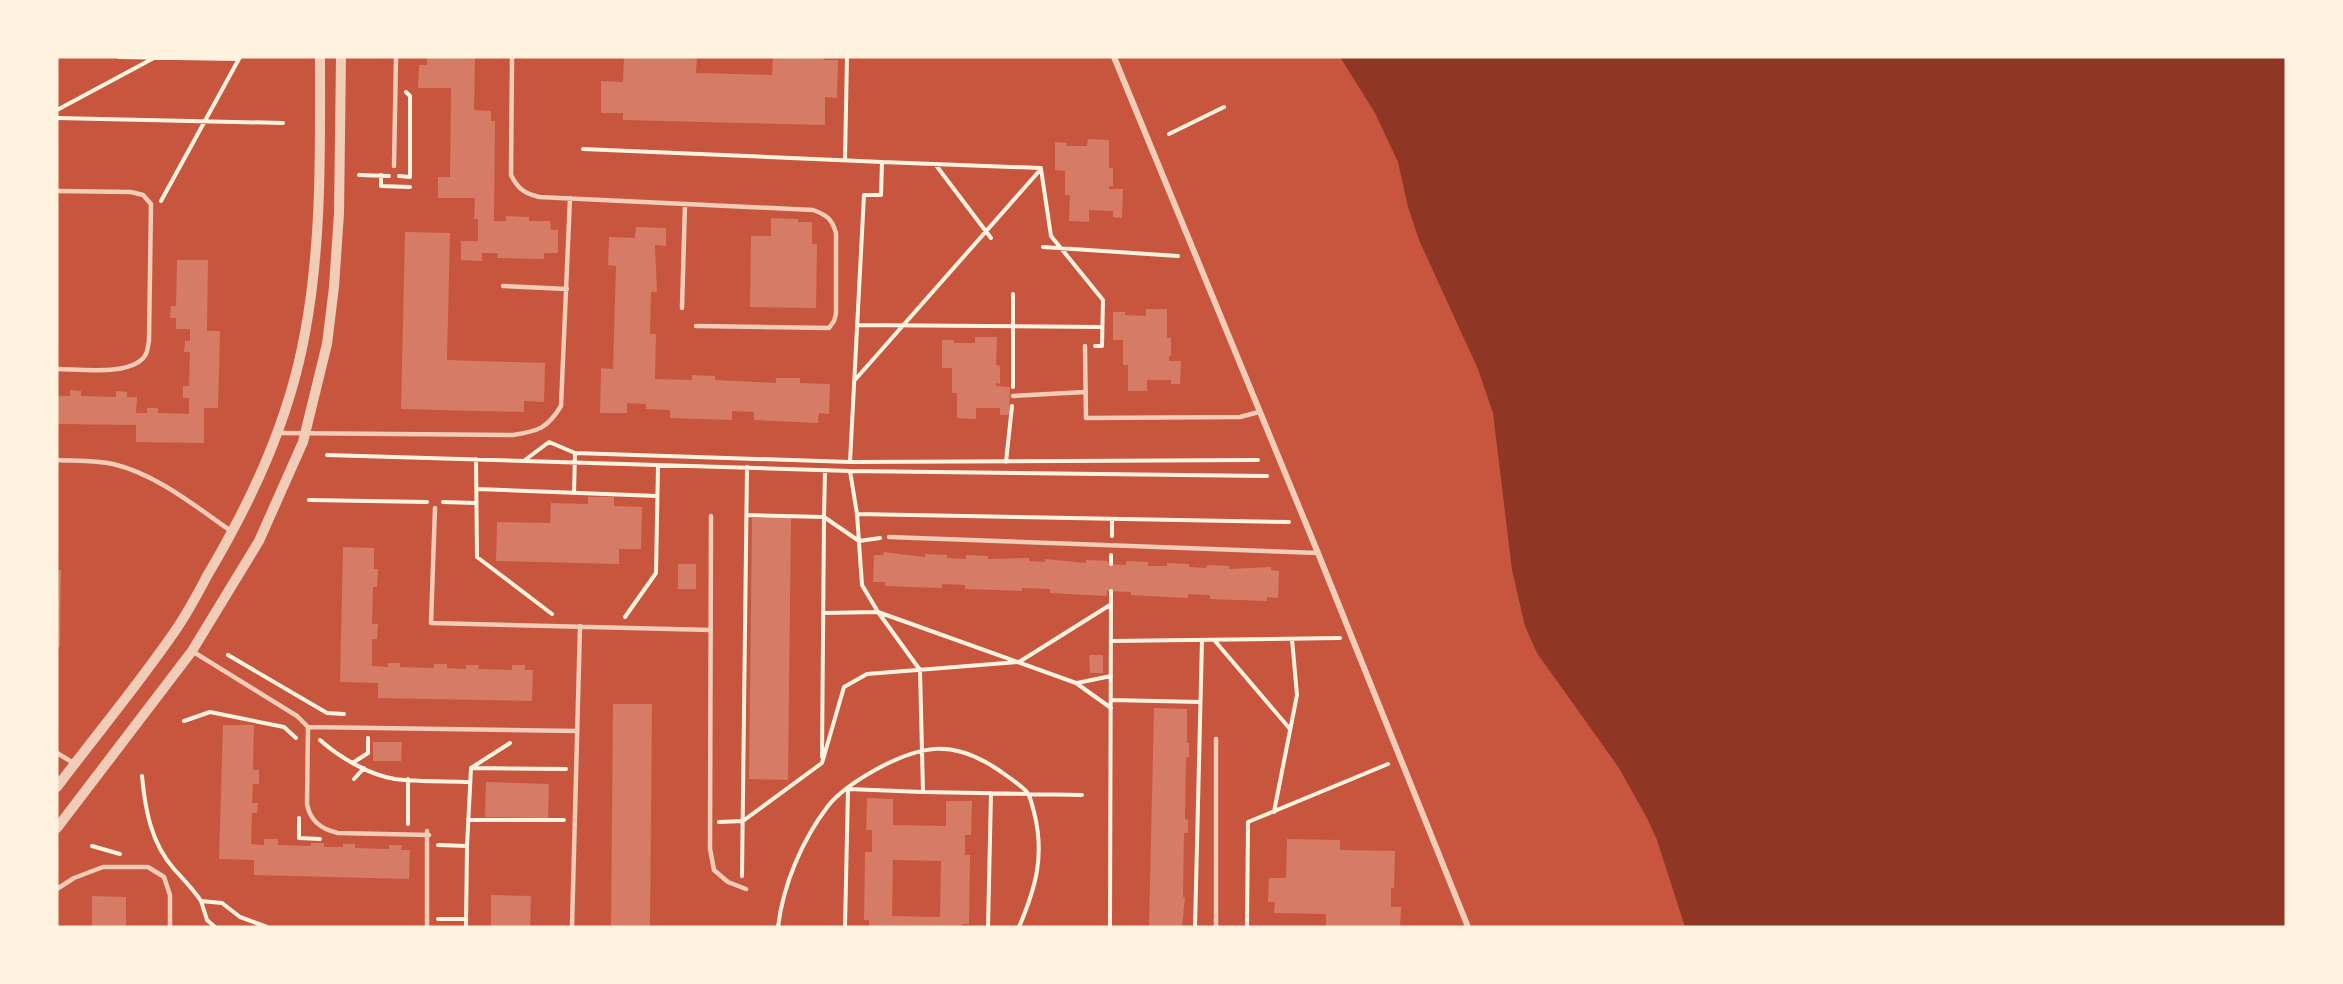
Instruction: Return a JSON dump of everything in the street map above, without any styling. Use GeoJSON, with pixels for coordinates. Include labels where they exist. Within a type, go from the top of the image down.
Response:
{"type":"FeatureCollection","features":[{"type":"Feature","properties":{"kind":"street"},"geometry":{"type":"LineString","coordinates":[[57,787],[176,630],[233,532],[257,484],[278,433],[305,334],[313,277],[320,210],[320,57]]}},
{"type":"Feature","properties":{"kind":"street"},"geometry":{"type":"LineString","coordinates":[[57,828],[192,651],[259,541],[306,434],[327,344],[334,287],[339,213],[341,57]]}},
{"type":"Feature","properties":{"kind":"street"},"geometry":{"type":"LineString","coordinates":[[1114,57],[1318,553],[1468,927]]}},
{"type":"Feature","properties":{"kind":"lane"},"geometry":{"type":"LineString","coordinates":[[394,166],[396,57]]}},
{"type":"Feature","properties":{"kind":"lane"},"geometry":{"type":"LineString","coordinates":[[512,57],[512,175],[517,187],[526,194],[539,197],[813,210],[825,214],[833,222],[836,233],[836,314],[829,328],[696,326]]}},
{"type":"Feature","properties":{"kind":"lane"},"geometry":{"type":"LineString","coordinates":[[57,191],[138,193],[151,204],[149,340],[146,356],[133,366],[117,370],[57,369]]}},
{"type":"Feature","properties":{"kind":"lane"},"geometry":{"type":"LineString","coordinates":[[278,433],[513,435],[537,431],[552,421],[561,406],[570,198]]}},
{"type":"Feature","properties":{"kind":"lane"},"geometry":{"type":"LineString","coordinates":[[682,308],[685,204]]}},
{"type":"Feature","properties":{"kind":"lane"},"geometry":{"type":"LineString","coordinates":[[503,286],[567,289]]}},
{"type":"Feature","properties":{"kind":"lane"},"geometry":{"type":"LineString","coordinates":[[1085,346],[1086,418],[1240,417],[1259,412]]}},
{"type":"Feature","properties":{"kind":"lane"},"geometry":{"type":"LineString","coordinates":[[1013,396],[1085,392]]}},
{"type":"Feature","properties":{"kind":"lane"},"geometry":{"type":"LineString","coordinates":[[57,460],[110,463],[137,472],[178,495],[233,532]]}},
{"type":"Feature","properties":{"kind":"lane"},"geometry":{"type":"LineString","coordinates":[[435,508],[431,623],[711,630]]}},
{"type":"Feature","properties":{"kind":"lane"},"geometry":{"type":"LineString","coordinates":[[711,516],[710,849],[714,870],[729,882],[744,889]]}},
{"type":"Feature","properties":{"kind":"lane"},"geometry":{"type":"LineString","coordinates":[[889,537],[1318,553]]}},
{"type":"Feature","properties":{"kind":"lane"},"geometry":{"type":"LineString","coordinates":[[572,927],[580,626]]}},
{"type":"Feature","properties":{"kind":"lane"},"geometry":{"type":"LineString","coordinates":[[192,651],[297,716],[308,727],[577,731]]}},
{"type":"Feature","properties":{"kind":"lane"},"geometry":{"type":"LineString","coordinates":[[308,727],[307,804],[309,813],[316,823],[338,833],[408,835],[428,833],[427,927]]}},
{"type":"Feature","properties":{"kind":"lane"},"geometry":{"type":"LineString","coordinates":[[1216,739],[1216,927]]}},
{"type":"Feature","properties":{"kind":"lane"},"geometry":{"type":"LineString","coordinates":[[57,753],[75,764]]}},
{"type":"Feature","properties":{"kind":"lane"},"geometry":{"type":"LineString","coordinates":[[57,889],[74,878],[103,867],[148,867],[164,877],[170,895],[170,927]]}},
{"type":"Feature","properties":{"kind":"path"},"geometry":{"type":"LineString","coordinates":[[119,57],[238,58],[206,122],[151,219]]}},
{"type":"Feature","properties":{"kind":"path"},"geometry":{"type":"LineString","coordinates":[[844,160],[847,57]]}},
{"type":"Feature","properties":{"kind":"path"},"geometry":{"type":"LineString","coordinates":[[57,110],[154,58]]}},
{"type":"Feature","properties":{"kind":"path"},"geometry":{"type":"LineString","coordinates":[[1169,134],[1224,107]]}},
{"type":"Feature","properties":{"kind":"path"},"geometry":{"type":"LineString","coordinates":[[57,118],[283,123]]}},
{"type":"Feature","properties":{"kind":"path"},"geometry":{"type":"LineString","coordinates":[[583,149],[1041,168]]}},
{"type":"Feature","properties":{"kind":"path"},"geometry":{"type":"LineString","coordinates":[[850,462],[864,195],[881,195],[882,162]]}},
{"type":"Feature","properties":{"kind":"path"},"geometry":{"type":"LineString","coordinates":[[935,164],[991,238]]}},
{"type":"Feature","properties":{"kind":"path"},"geometry":{"type":"LineString","coordinates":[[854,381],[1041,168]]}},
{"type":"Feature","properties":{"kind":"path"},"geometry":{"type":"LineString","coordinates":[[1041,168],[1051,236],[1102,300],[1102,346],[1085,346]]}},
{"type":"Feature","properties":{"kind":"path"},"geometry":{"type":"LineString","coordinates":[[381,176],[381,186],[410,187]]}},
{"type":"Feature","properties":{"kind":"path"},"geometry":{"type":"LineString","coordinates":[[1043,247],[1178,256]]}},
{"type":"Feature","properties":{"kind":"path"},"geometry":{"type":"LineString","coordinates":[[1006,462],[1013,396],[1012,294]]}},
{"type":"Feature","properties":{"kind":"path"},"geometry":{"type":"LineString","coordinates":[[857,325],[1102,327]]}},
{"type":"Feature","properties":{"kind":"path"},"geometry":{"type":"LineString","coordinates":[[524,460],[549,442],[575,453],[850,462],[1258,460]]}},
{"type":"Feature","properties":{"kind":"path"},"geometry":{"type":"LineString","coordinates":[[574,493],[575,453]]}},
{"type":"Feature","properties":{"kind":"path"},"geometry":{"type":"LineString","coordinates":[[327,454],[850,471],[1268,477]]}},
{"type":"Feature","properties":{"kind":"path"},"geometry":{"type":"LineString","coordinates":[[476,459],[477,557],[569,626]]}},
{"type":"Feature","properties":{"kind":"path"},"geometry":{"type":"LineString","coordinates":[[617,627],[656,573],[658,465]]}},
{"type":"Feature","properties":{"kind":"path"},"geometry":{"type":"LineString","coordinates":[[744,889],[747,467]]}},
{"type":"Feature","properties":{"kind":"path"},"geometry":{"type":"LineString","coordinates":[[822,764],[825,470]]}},
{"type":"Feature","properties":{"kind":"path"},"geometry":{"type":"LineString","coordinates":[[850,471],[857,514],[862,585],[878,612],[920,670],[923,792]]}},
{"type":"Feature","properties":{"kind":"path"},"geometry":{"type":"LineString","coordinates":[[477,489],[657,496]]}},
{"type":"Feature","properties":{"kind":"path"},"geometry":{"type":"LineString","coordinates":[[309,500],[428,502]]}},
{"type":"Feature","properties":{"kind":"path"},"geometry":{"type":"LineString","coordinates":[[440,502],[475,502]]}},
{"type":"Feature","properties":{"kind":"path"},"geometry":{"type":"LineString","coordinates":[[857,514],[1289,522]]}},
{"type":"Feature","properties":{"kind":"path"},"geometry":{"type":"LineString","coordinates":[[747,515],[824,517],[859,541],[889,537]]}},
{"type":"Feature","properties":{"kind":"path"},"geometry":{"type":"LineString","coordinates":[[1110,927],[1111,591]]}},
{"type":"Feature","properties":{"kind":"path"},"geometry":{"type":"LineString","coordinates":[[710,823],[743,821],[822,764],[844,687],[867,674],[1019,662],[1110,605]]}},
{"type":"Feature","properties":{"kind":"path"},"geometry":{"type":"LineString","coordinates":[[824,613],[878,612],[1076,684],[1111,708]]}},
{"type":"Feature","properties":{"kind":"path"},"geometry":{"type":"LineString","coordinates":[[1111,641],[1340,638]]}},
{"type":"Feature","properties":{"kind":"path"},"geometry":{"type":"LineString","coordinates":[[1274,812],[1297,695],[1292,639]]}},
{"type":"Feature","properties":{"kind":"path"},"geometry":{"type":"LineString","coordinates":[[1195,927],[1202,640]]}},
{"type":"Feature","properties":{"kind":"path"},"geometry":{"type":"LineString","coordinates":[[1215,640],[1290,730]]}},
{"type":"Feature","properties":{"kind":"path"},"geometry":{"type":"LineString","coordinates":[[228,655],[327,713],[350,714]]}},
{"type":"Feature","properties":{"kind":"path"},"geometry":{"type":"LineString","coordinates":[[1076,684],[1111,676]]}},
{"type":"Feature","properties":{"kind":"path"},"geometry":{"type":"LineString","coordinates":[[1111,700],[1200,702]]}},
{"type":"Feature","properties":{"kind":"path"},"geometry":{"type":"LineString","coordinates":[[184,721],[210,712],[284,727],[300,741],[300,733],[281,720]]}},
{"type":"Feature","properties":{"kind":"path"},"geometry":{"type":"LineString","coordinates":[[353,762],[368,753],[368,734]]}},
{"type":"Feature","properties":{"kind":"path"},"geometry":{"type":"LineString","coordinates":[[471,768],[520,737]]}},
{"type":"Feature","properties":{"kind":"path"},"geometry":{"type":"LineString","coordinates":[[318,738],[342,757],[393,778],[470,782]]}},
{"type":"Feature","properties":{"kind":"path"},"geometry":{"type":"LineString","coordinates":[[778,927],[781,905],[802,846],[829,804],[862,777],[896,759],[922,750],[947,749],[979,757],[1028,793],[1039,833],[1039,862],[1034,888],[1019,927]]}},
{"type":"Feature","properties":{"kind":"path"},"geometry":{"type":"LineString","coordinates":[[1247,927],[1248,822],[1388,764]]}},
{"type":"Feature","properties":{"kind":"path"},"geometry":{"type":"LineString","coordinates":[[354,780],[364,768]]}},
{"type":"Feature","properties":{"kind":"path"},"geometry":{"type":"LineString","coordinates":[[471,768],[566,770]]}},
{"type":"Feature","properties":{"kind":"path"},"geometry":{"type":"LineString","coordinates":[[466,927],[471,768]]}},
{"type":"Feature","properties":{"kind":"path"},"geometry":{"type":"LineString","coordinates":[[142,776],[144,807],[153,834],[172,867],[188,882],[201,901],[207,920],[215,927]]}},
{"type":"Feature","properties":{"kind":"path"},"geometry":{"type":"LineString","coordinates":[[408,779],[408,835]]}},
{"type":"Feature","properties":{"kind":"path"},"geometry":{"type":"LineString","coordinates":[[848,789],[1082,795]]}},
{"type":"Feature","properties":{"kind":"path"},"geometry":{"type":"LineString","coordinates":[[845,927],[848,789]]}},
{"type":"Feature","properties":{"kind":"path"},"geometry":{"type":"LineString","coordinates":[[988,927],[991,793]]}},
{"type":"Feature","properties":{"kind":"path"},"geometry":{"type":"LineString","coordinates":[[299,816],[299,838],[331,840]]}},
{"type":"Feature","properties":{"kind":"path"},"geometry":{"type":"LineString","coordinates":[[468,820],[566,820]]}},
{"type":"Feature","properties":{"kind":"path"},"geometry":{"type":"LineString","coordinates":[[428,845],[467,846]]}},
{"type":"Feature","properties":{"kind":"path"},"geometry":{"type":"LineString","coordinates":[[201,901],[222,903],[240,917],[267,927]]}},
{"type":"Feature","properties":{"kind":"path"},"geometry":{"type":"LineString","coordinates":[[427,919],[466,919]]}},
{"type":"Feature","properties":{"kind":"shaded area"},"geometry":{"type":"Polygon","coordinates":[[[1340,57],[2286,57],[2286,927],[1685,927],[1657,840],[1647,818],[1619,768],[1537,653],[1525,626],[1512,570],[1493,413],[1478,369],[1419,240],[1408,207],[1398,162],[1375,113],[1340,57]]]}},
{"type":"Feature","properties":{"kind":"building"},"geometry":{"type":"Polygon","coordinates":[[[427,57],[475,57],[474,110],[491,111],[491,121],[495,121],[494,221],[506,221],[506,216],[529,217],[529,221],[550,221],[551,230],[558,230],[558,253],[544,253],[544,259],[497,258],[498,253],[482,253],[482,261],[461,260],[461,241],[478,241],[478,219],[474,219],[475,198],[438,198],[438,177],[450,177],[451,88],[418,88],[419,65],[427,65],[427,57]]]}},
{"type":"Feature","properties":{"kind":"building"},"geometry":{"type":"Polygon","coordinates":[[[624,57],[697,57],[696,73],[772,75],[773,57],[824,57],[824,60],[838,60],[837,98],[825,97],[825,125],[623,120],[623,113],[601,113],[601,81],[623,82],[624,57]]]}},
{"type":"Feature","properties":{"kind":"building"},"geometry":{"type":"Polygon","coordinates":[[[1088,139],[1109,140],[1109,168],[1113,168],[1113,186],[1109,186],[1109,189],[1123,189],[1122,218],[1113,217],[1113,211],[1089,210],[1089,222],[1069,221],[1070,195],[1065,195],[1065,171],[1055,170],[1055,142],[1067,143],[1066,146],[1087,146],[1088,139]]]}},
{"type":"Feature","properties":{"kind":"building"},"geometry":{"type":"Polygon","coordinates":[[[771,218],[812,222],[812,244],[817,244],[816,308],[750,307],[751,236],[771,236],[771,218]]]}},
{"type":"Feature","properties":{"kind":"building"},"geometry":{"type":"Polygon","coordinates":[[[636,227],[666,228],[666,246],[655,245],[657,292],[651,292],[650,334],[656,334],[655,379],[692,380],[692,375],[715,376],[715,380],[776,383],[776,378],[800,378],[800,383],[830,384],[829,414],[819,413],[818,423],[754,420],[754,412],[732,411],[732,420],[670,418],[670,410],[646,409],[646,404],[627,403],[627,413],[600,413],[601,368],[613,369],[616,266],[608,265],[609,237],[635,238],[636,227]]]}},
{"type":"Feature","properties":{"kind":"building"},"geometry":{"type":"Polygon","coordinates":[[[405,232],[450,233],[447,360],[545,363],[544,402],[524,401],[524,412],[401,409],[405,232]]]}},
{"type":"Feature","properties":{"kind":"building"},"geometry":{"type":"Polygon","coordinates":[[[177,260],[208,260],[207,331],[220,331],[218,408],[204,408],[204,443],[136,442],[136,425],[57,424],[57,396],[70,396],[70,390],[81,391],[81,396],[116,397],[116,391],[127,392],[127,397],[137,397],[136,413],[147,413],[147,408],[158,408],[158,413],[189,414],[189,398],[183,398],[183,386],[189,386],[190,352],[184,352],[185,341],[190,341],[190,329],[176,329],[176,318],[170,318],[171,306],[176,306],[177,260]]]}},
{"type":"Feature","properties":{"kind":"building"},"geometry":{"type":"Polygon","coordinates":[[[1146,309],[1167,309],[1167,338],[1171,338],[1169,361],[1181,361],[1180,384],[1171,384],[1171,380],[1147,380],[1147,391],[1128,391],[1128,365],[1123,365],[1123,340],[1113,340],[1113,312],[1146,316],[1146,309]]]}},
{"type":"Feature","properties":{"kind":"building"},"geometry":{"type":"Polygon","coordinates":[[[975,337],[997,337],[996,365],[1000,366],[1000,384],[996,383],[996,386],[1010,387],[1009,415],[1000,415],[1000,408],[976,408],[976,419],[957,418],[957,393],[952,393],[952,368],[942,368],[942,340],[954,340],[954,343],[975,343],[975,337]]]}},
{"type":"Feature","properties":{"kind":"building"},"geometry":{"type":"Polygon","coordinates":[[[588,497],[614,497],[614,506],[642,507],[641,549],[619,549],[619,564],[496,561],[497,522],[550,523],[551,503],[588,504],[588,497]]]}},
{"type":"Feature","properties":{"kind":"building"},"geometry":{"type":"Polygon","coordinates":[[[752,518],[791,518],[788,780],[749,779],[752,518]]]}},
{"type":"Feature","properties":{"kind":"building"},"geometry":{"type":"Polygon","coordinates":[[[343,547],[374,548],[374,569],[378,569],[377,587],[373,587],[372,624],[378,624],[377,639],[372,639],[372,666],[388,667],[388,663],[400,663],[400,667],[434,668],[434,664],[447,664],[447,668],[466,669],[466,665],[479,665],[478,669],[512,670],[512,665],[525,665],[525,670],[533,670],[532,701],[378,698],[378,683],[340,682],[343,547]]]}},
{"type":"Feature","properties":{"kind":"building"},"geometry":{"type":"Polygon","coordinates":[[[884,552],[925,557],[925,554],[947,555],[947,558],[966,559],[966,555],[988,556],[988,559],[1029,558],[1029,561],[1045,562],[1045,559],[1086,563],[1086,560],[1108,561],[1108,564],[1126,565],[1126,561],[1148,562],[1148,566],[1167,566],[1167,563],[1189,564],[1189,567],[1206,568],[1207,565],[1229,566],[1229,569],[1271,567],[1271,570],[1279,571],[1278,598],[1267,597],[1267,601],[1210,599],[1210,595],[1188,594],[1188,598],[1131,595],[1131,592],[1107,591],[1107,596],[1050,593],[1050,589],[1022,588],[1022,591],[965,589],[965,585],[942,584],[942,588],[885,586],[885,582],[873,582],[874,555],[883,555],[884,552]]]}},
{"type":"Feature","properties":{"kind":"building"},"geometry":{"type":"Polygon","coordinates":[[[678,564],[696,564],[696,589],[678,589],[678,564]]]}},
{"type":"Feature","properties":{"kind":"building"},"geometry":{"type":"Polygon","coordinates":[[[57,570],[61,570],[60,647],[57,647],[57,570]]]}},
{"type":"Feature","properties":{"kind":"building"},"geometry":{"type":"Polygon","coordinates":[[[1089,655],[1103,655],[1103,673],[1090,673],[1089,655]]]}},
{"type":"Feature","properties":{"kind":"building"},"geometry":{"type":"Polygon","coordinates":[[[613,704],[652,704],[650,927],[611,927],[613,704]]]}},
{"type":"Feature","properties":{"kind":"building"},"geometry":{"type":"Polygon","coordinates":[[[1154,708],[1187,709],[1189,757],[1186,757],[1185,819],[1188,820],[1188,833],[1184,833],[1183,897],[1185,897],[1182,927],[1149,927],[1154,708]]]}},
{"type":"Feature","properties":{"kind":"building"},"geometry":{"type":"Polygon","coordinates":[[[223,725],[254,725],[253,770],[259,770],[259,784],[253,784],[252,803],[258,803],[257,813],[252,813],[251,844],[264,845],[264,839],[278,839],[278,845],[311,846],[311,843],[324,843],[324,847],[343,847],[343,844],[355,844],[355,848],[389,849],[389,845],[402,845],[401,850],[410,850],[409,879],[254,875],[254,860],[219,859],[223,725]]]}},
{"type":"Feature","properties":{"kind":"building"},"geometry":{"type":"Polygon","coordinates":[[[373,742],[402,742],[401,761],[373,761],[373,742]]]}},
{"type":"Feature","properties":{"kind":"building"},"geometry":{"type":"Polygon","coordinates":[[[486,782],[549,784],[548,818],[485,817],[486,782]]]}},
{"type":"Feature","properties":{"kind":"building"},"geometry":{"type":"Polygon","coordinates":[[[867,798],[893,799],[893,825],[946,826],[946,801],[972,801],[971,835],[965,835],[965,855],[970,855],[969,924],[962,924],[962,927],[869,927],[869,920],[864,920],[865,852],[872,852],[872,830],[866,830],[867,798]],[[893,860],[892,916],[940,917],[941,861],[893,860]]]}},
{"type":"Feature","properties":{"kind":"building"},"geometry":{"type":"Polygon","coordinates":[[[1287,839],[1340,840],[1340,850],[1395,851],[1391,907],[1401,907],[1400,927],[1326,927],[1326,914],[1274,913],[1275,902],[1268,902],[1269,878],[1286,878],[1287,839]]]}},
{"type":"Feature","properties":{"kind":"building"},"geometry":{"type":"Polygon","coordinates":[[[491,895],[531,896],[530,927],[491,927],[491,895]]]}},
{"type":"Feature","properties":{"kind":"building"},"geometry":{"type":"Polygon","coordinates":[[[92,896],[126,897],[126,927],[92,927],[92,896]]]}}]}
